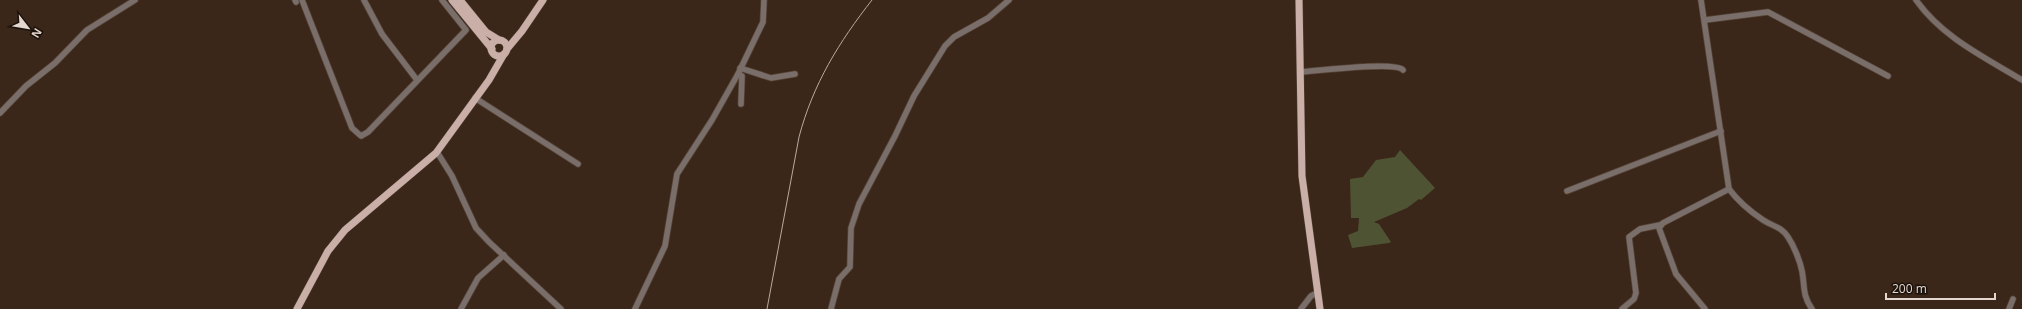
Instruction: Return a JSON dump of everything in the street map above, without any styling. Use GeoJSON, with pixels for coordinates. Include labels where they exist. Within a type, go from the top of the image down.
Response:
{"type":"FeatureCollection","features":[{"type":"Feature","properties":{"kind":"main road"},"geometry":{"type":"LineString","coordinates":[[452,0],[492,50],[499,55],[505,51],[520,35],[532,15]]}},
{"type":"Feature","properties":{"kind":"main road"},"geometry":{"type":"LineString","coordinates":[[297,309],[325,257],[339,235],[437,152],[492,74],[505,51],[505,42],[486,32],[460,0]]}},
{"type":"Feature","properties":{"kind":"main road"},"geometry":{"type":"LineString","coordinates":[[476,97],[492,69],[493,43],[518,33],[543,0]]}},
{"type":"Feature","properties":{"kind":"main road"},"geometry":{"type":"LineString","coordinates":[[1299,0],[1303,181],[1320,309]]}},
{"type":"Feature","properties":{"kind":"street"},"geometry":{"type":"LineString","coordinates":[[0,113],[26,86],[55,63],[87,30],[135,0]]}},
{"type":"Feature","properties":{"kind":"street"},"geometry":{"type":"LineString","coordinates":[[302,0],[355,132],[361,136],[364,135],[466,30],[442,0]]}},
{"type":"Feature","properties":{"kind":"street"},"geometry":{"type":"LineString","coordinates":[[364,0],[382,34],[418,80]]}},
{"type":"Feature","properties":{"kind":"street"},"geometry":{"type":"LineString","coordinates":[[635,309],[665,246],[677,174],[712,120],[739,71],[763,22],[765,15],[764,0]]}},
{"type":"Feature","properties":{"kind":"street"},"geometry":{"type":"LineString","coordinates":[[831,309],[840,279],[850,266],[852,228],[859,204],[895,136],[914,96],[945,46],[954,37],[988,18],[1010,0]]}},
{"type":"Feature","properties":{"kind":"street"},"geometry":{"type":"LineString","coordinates":[[1702,0],[1729,189],[1736,198],[1757,216],[1776,226],[1788,236],[1802,271],[1804,295],[1812,309]]}},
{"type":"Feature","properties":{"kind":"street"},"geometry":{"type":"LineString","coordinates":[[1916,0],[1927,15],[1947,34],[2022,80]]}},
{"type":"Feature","properties":{"kind":"street"},"geometry":{"type":"LineString","coordinates":[[1705,20],[1768,12],[1888,76]]}},
{"type":"Feature","properties":{"kind":"street"},"geometry":{"type":"LineString","coordinates":[[1301,72],[1371,66],[1398,66],[1403,70]]}},
{"type":"Feature","properties":{"kind":"street"},"geometry":{"type":"LineString","coordinates":[[739,71],[771,78],[795,74]]}},
{"type":"Feature","properties":{"kind":"street"},"geometry":{"type":"LineString","coordinates":[[739,71],[742,76],[741,104]]}},
{"type":"Feature","properties":{"kind":"street"},"geometry":{"type":"LineString","coordinates":[[476,97],[578,164]]}},
{"type":"Feature","properties":{"kind":"street"},"geometry":{"type":"LineString","coordinates":[[1568,192],[1721,130]]}},
{"type":"Feature","properties":{"kind":"street"},"geometry":{"type":"LineString","coordinates":[[437,152],[452,176],[474,225],[504,256],[562,309]]}},
{"type":"Feature","properties":{"kind":"street"},"geometry":{"type":"LineString","coordinates":[[1622,309],[1634,299],[1636,293],[1629,237],[1640,229],[1660,225],[1729,189]]}},
{"type":"Feature","properties":{"kind":"street"},"geometry":{"type":"LineString","coordinates":[[1660,225],[1660,231],[1680,281],[1705,309]]}},
{"type":"Feature","properties":{"kind":"street"},"geometry":{"type":"LineString","coordinates":[[461,309],[478,278],[504,256]]}},
{"type":"Feature","properties":{"kind":"street"},"geometry":{"type":"LineString","coordinates":[[1301,309],[1311,296],[1317,293]]}},
{"type":"Feature","properties":{"kind":"street"},"geometry":{"type":"LineString","coordinates":[[2009,309],[2013,299]]}},
{"type":"Feature","properties":{"kind":"green space"},"geometry":{"type":"Polygon","coordinates":[[[1400,150],[1435,188],[1421,200],[1419,199],[1407,208],[1374,222],[1379,224],[1391,242],[1352,248],[1348,235],[1358,231],[1359,218],[1351,218],[1350,179],[1363,177],[1376,160],[1395,157],[1400,150]]]}},
{"type":"Feature","properties":{"kind":"railway"},"geometry":{"type":"LineString","coordinates":[[767,309],[799,137],[805,118],[828,64],[872,0]]}}]}
